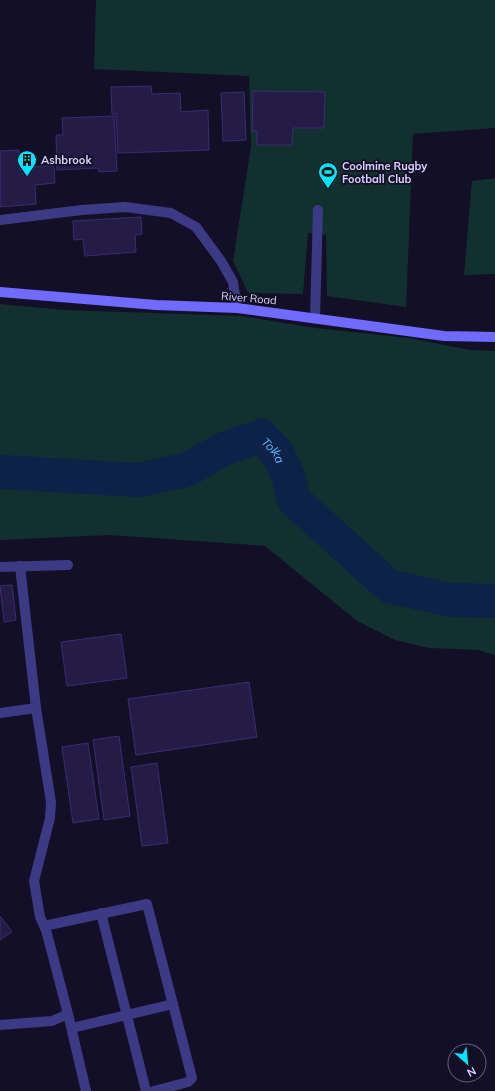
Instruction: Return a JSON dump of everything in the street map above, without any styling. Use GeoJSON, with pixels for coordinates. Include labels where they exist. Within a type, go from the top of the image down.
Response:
{"type":"FeatureCollection","features":[{"type":"Feature","properties":{"kind":"main road","name":"River Road"},"geometry":{"type":"LineString","coordinates":[[0,292],[156,305],[237,308],[444,336],[495,337]]}},
{"type":"Feature","properties":{"kind":"lane"},"geometry":{"type":"LineString","coordinates":[[0,220],[82,210],[125,207],[171,213],[196,227],[221,261],[233,282],[237,308]]}},
{"type":"Feature","properties":{"kind":"lane"},"geometry":{"type":"LineString","coordinates":[[315,318],[318,210]]}},
{"type":"Feature","properties":{"kind":"lane"},"geometry":{"type":"LineString","coordinates":[[0,567],[68,565]]}},
{"type":"Feature","properties":{"kind":"lane"},"geometry":{"type":"LineString","coordinates":[[20,566],[36,708],[51,802],[50,818],[34,881],[40,917],[44,926],[72,1028],[86,1091]]}},
{"type":"Feature","properties":{"kind":"lane"},"geometry":{"type":"LineString","coordinates":[[0,713],[36,708]]}},
{"type":"Feature","properties":{"kind":"lane"},"geometry":{"type":"LineString","coordinates":[[44,926],[147,904],[192,1078],[188,1082],[154,1091]]}},
{"type":"Feature","properties":{"kind":"lane"},"geometry":{"type":"LineString","coordinates":[[101,914],[146,1091]]}},
{"type":"Feature","properties":{"kind":"lane"},"geometry":{"type":"LineString","coordinates":[[72,1028],[173,1004]]}},
{"type":"Feature","properties":{"kind":"lane"},"geometry":{"type":"LineString","coordinates":[[0,1025],[52,1021],[68,1014]]}},
{"type":"Feature","properties":{"kind":"green space","name":"Coolmine Rugby Football Club"},"geometry":{"type":"Polygon","coordinates":[[[96,0],[495,0],[495,128],[413,134],[406,307],[327,296],[326,235],[308,233],[303,294],[248,293],[233,261],[251,146],[249,76],[94,69],[96,0]]]}},
{"type":"Feature","properties":{"kind":"green space"},"geometry":{"type":"Polygon","coordinates":[[[495,178],[495,274],[464,275],[472,181],[495,178]]]}},
{"type":"Feature","properties":{"kind":"green space"},"geometry":{"type":"Polygon","coordinates":[[[0,304],[64,310],[242,316],[315,328],[409,338],[470,350],[495,351],[495,655],[478,650],[429,648],[395,640],[357,621],[265,546],[110,535],[0,540],[0,304]]]}},
{"type":"Feature","properties":{"kind":"building"},"geometry":{"type":"Polygon","coordinates":[[[151,86],[152,94],[180,93],[181,112],[208,110],[209,150],[118,153],[116,114],[112,114],[111,87],[151,86]]]}},
{"type":"Feature","properties":{"kind":"building"},"geometry":{"type":"Polygon","coordinates":[[[253,91],[325,92],[324,128],[293,128],[292,145],[257,145],[257,131],[252,131],[253,91]]]}},
{"type":"Feature","properties":{"kind":"building"},"geometry":{"type":"Polygon","coordinates":[[[244,92],[246,140],[223,141],[221,93],[244,92]]]}},
{"type":"Feature","properties":{"kind":"building"},"geometry":{"type":"Polygon","coordinates":[[[114,116],[117,171],[99,172],[98,168],[57,170],[56,135],[63,135],[62,118],[114,116]]]}},
{"type":"Feature","properties":{"kind":"building","name":"Ashbrook"},"geometry":{"type":"Polygon","coordinates":[[[19,150],[20,170],[33,170],[34,167],[54,165],[55,183],[35,185],[36,204],[0,207],[0,151],[19,150]]]}},
{"type":"Feature","properties":{"kind":"building"},"geometry":{"type":"Polygon","coordinates":[[[141,217],[142,234],[135,235],[136,252],[85,256],[83,239],[74,240],[73,221],[141,217]]]}},
{"type":"Feature","properties":{"kind":"building"},"geometry":{"type":"Polygon","coordinates":[[[12,585],[16,620],[4,622],[0,586],[12,585]]]}},
{"type":"Feature","properties":{"kind":"building"},"geometry":{"type":"Polygon","coordinates":[[[121,634],[127,678],[67,686],[61,642],[121,634]]]}},
{"type":"Feature","properties":{"kind":"building"},"geometry":{"type":"Polygon","coordinates":[[[249,682],[257,737],[136,755],[128,699],[249,682]]]}},
{"type":"Feature","properties":{"kind":"building"},"geometry":{"type":"Polygon","coordinates":[[[119,736],[130,816],[104,820],[93,740],[119,736]]]}},
{"type":"Feature","properties":{"kind":"building"},"geometry":{"type":"Polygon","coordinates":[[[88,743],[99,819],[73,823],[62,747],[88,743]]]}},
{"type":"Feature","properties":{"kind":"building"},"geometry":{"type":"Polygon","coordinates":[[[157,763],[168,843],[142,846],[131,767],[157,763]]]}},
{"type":"Feature","properties":{"kind":"building"},"geometry":{"type":"Polygon","coordinates":[[[0,916],[12,932],[0,940],[0,916]]]}},
{"type":"Feature","properties":{"kind":"waterway","name":"Tolka"},"geometry":{"type":"LineString","coordinates":[[0,472],[139,480],[186,470],[224,449],[261,436],[277,452],[288,476],[294,500],[389,586],[450,600],[495,601]]}},
{"type":"Feature","properties":{"kind":"place","name":"Ashbrook"},"geometry":{"type":"Point","coordinates":[27,177]}},
{"type":"Feature","properties":{"kind":"place","name":"Coolmine Rugby Football Club"},"geometry":{"type":"Point","coordinates":[328,189]}}]}
